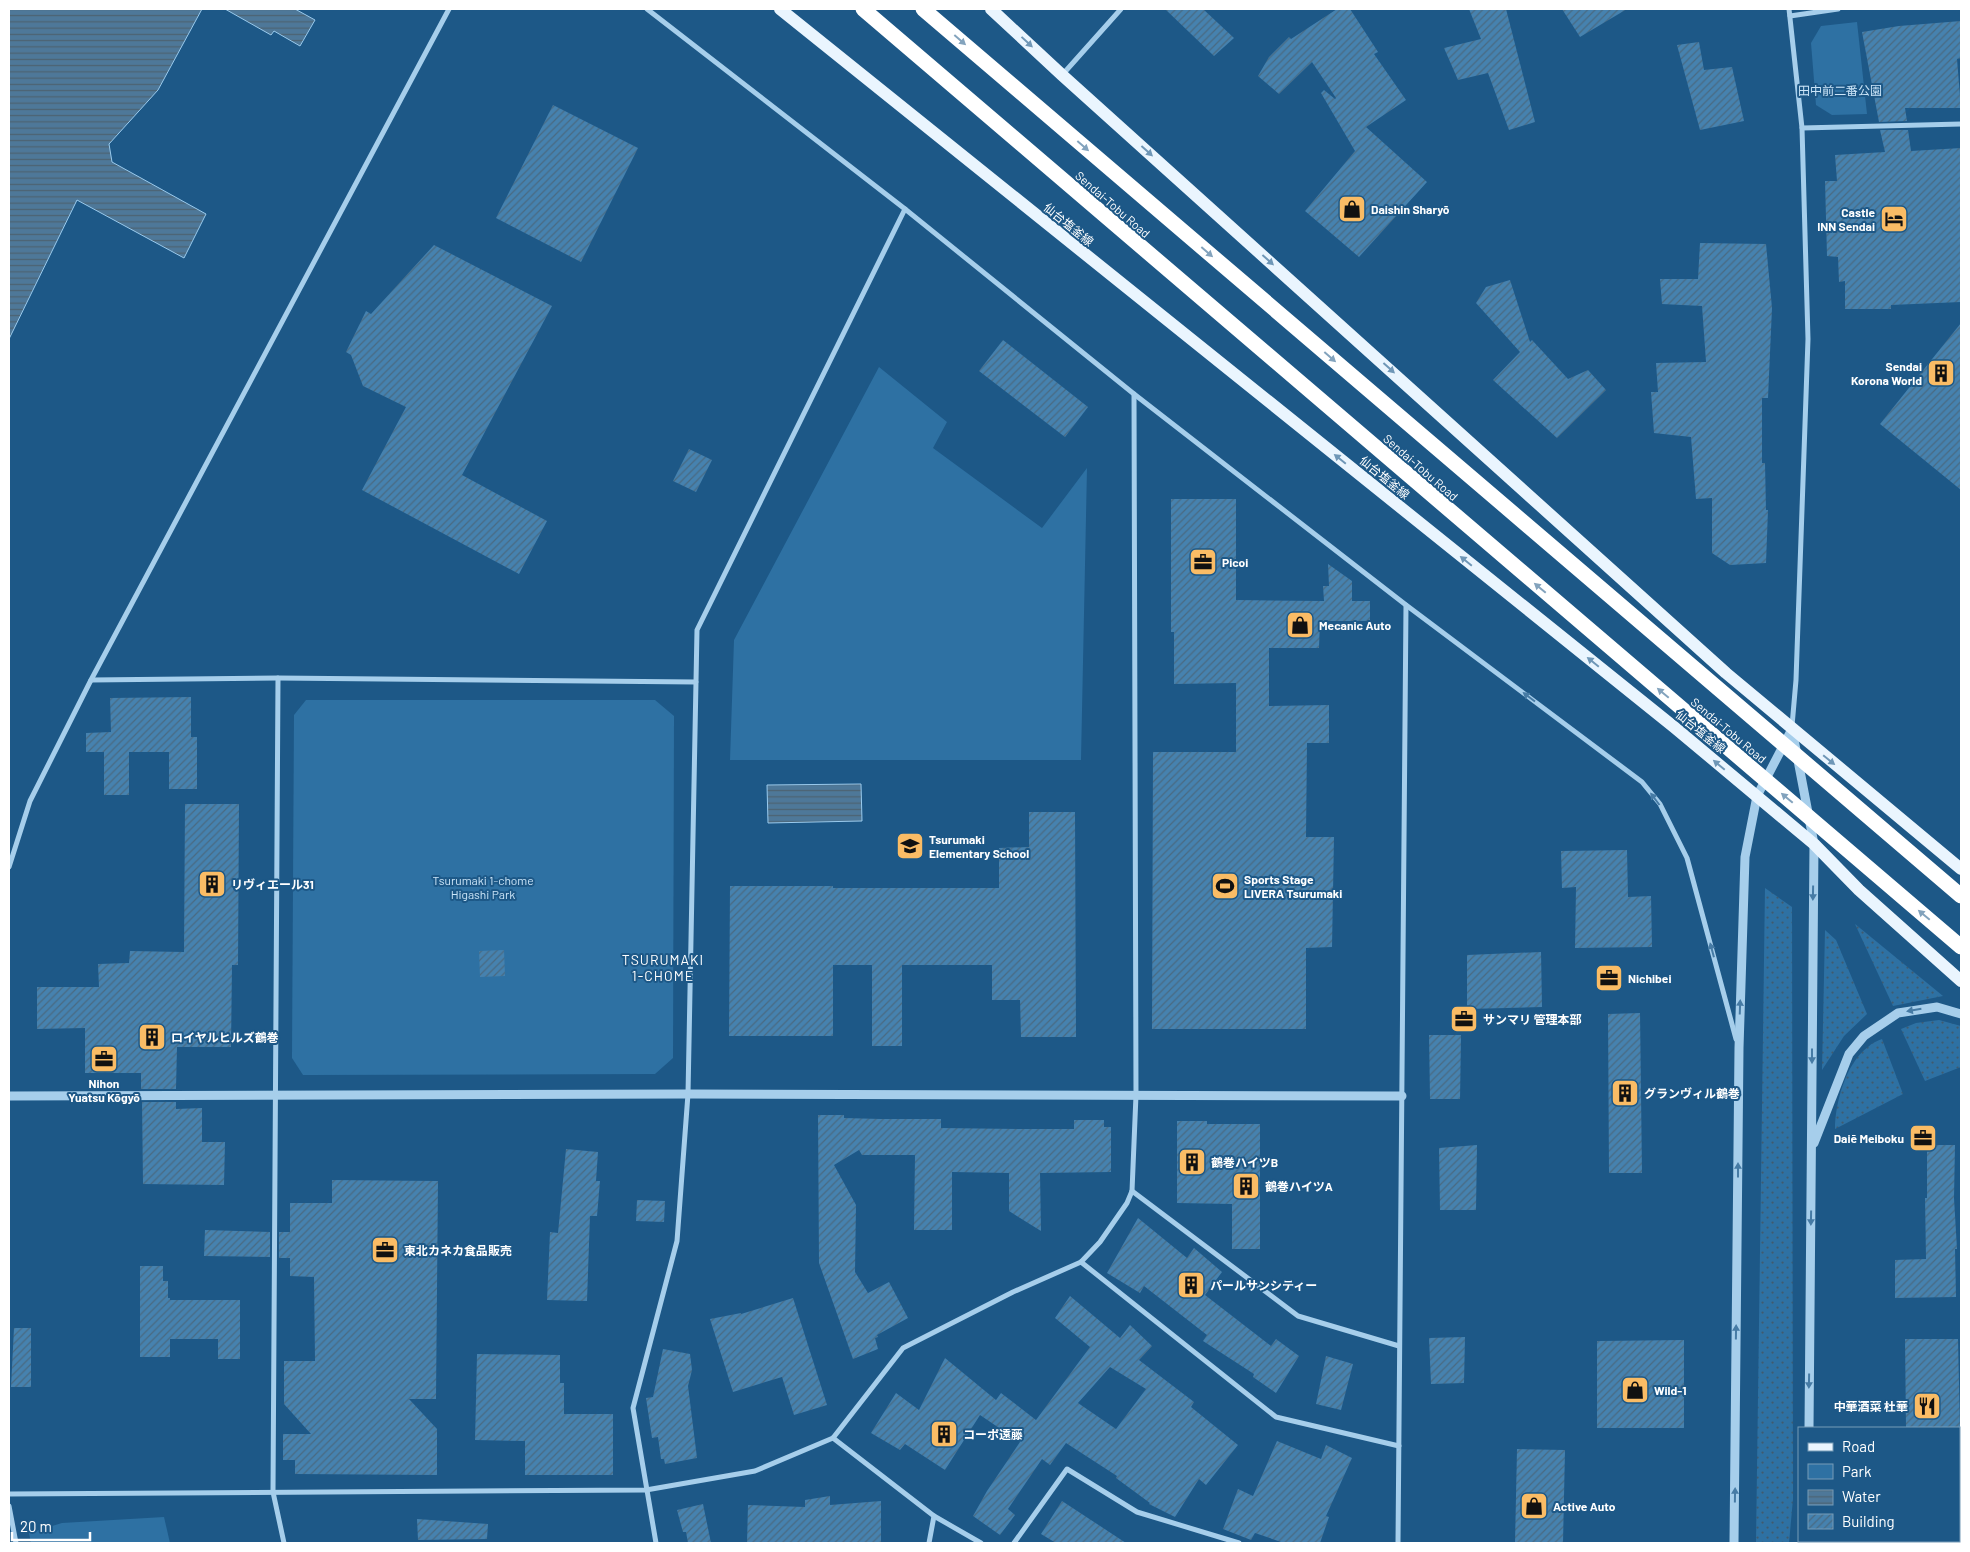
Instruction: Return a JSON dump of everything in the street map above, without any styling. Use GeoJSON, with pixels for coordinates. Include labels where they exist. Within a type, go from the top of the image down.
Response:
{"type":"FeatureCollection","features":[{"type":"Feature","properties":{"kind":"highway","name":"Sendai-Tobu Road"},"geometry":{"type":"LineString","coordinates":[[863,9],[1961,947]]}},
{"type":"Feature","properties":{"kind":"highway","name":"Sendai-Tobu Road"},"geometry":{"type":"LineString","coordinates":[[923,9],[1961,896]]}},
{"type":"Feature","properties":{"kind":"main road","name":"仙台塩釜線"},"geometry":{"type":"LineString","coordinates":[[780,9],[1757,796],[1814,844],[1859,890],[1961,981]]}},
{"type":"Feature","properties":{"kind":"main road"},"geometry":{"type":"LineString","coordinates":[[991,9],[1726,673],[1961,869]]}},
{"type":"Feature","properties":{"kind":"street"},"geometry":{"type":"LineString","coordinates":[[9,867],[30,801],[91,680],[448,9]]}},
{"type":"Feature","properties":{"kind":"street"},"geometry":{"type":"LineString","coordinates":[[647,9],[904,209],[1134,394],[1406,605],[1642,782],[1660,804],[1688,858],[1738,1048]]}},
{"type":"Feature","properties":{"kind":"street"},"geometry":{"type":"LineString","coordinates":[[1062,75],[1121,9]]}},
{"type":"Feature","properties":{"kind":"street"},"geometry":{"type":"LineString","coordinates":[[1789,9],[1802,128],[1808,339],[1796,680],[1792,729],[1814,844],[1809,1427]]}},
{"type":"Feature","properties":{"kind":"street"},"geometry":{"type":"LineString","coordinates":[[1790,16],[1838,9]]}},
{"type":"Feature","properties":{"kind":"street"},"geometry":{"type":"LineString","coordinates":[[1802,128],[1961,124]]}},
{"type":"Feature","properties":{"kind":"street"},"geometry":{"type":"LineString","coordinates":[[656,1543],[633,1408],[677,1241],[688,1094],[698,630],[904,209]]}},
{"type":"Feature","properties":{"kind":"street"},"geometry":{"type":"LineString","coordinates":[[9,1494],[646,1490],[755,1471],[832,1438],[903,1348],[1013,1292],[1081,1262],[1100,1242],[1127,1203],[1132,1190],[1136,1094],[1134,394]]}},
{"type":"Feature","properties":{"kind":"street"},"geometry":{"type":"LineString","coordinates":[[1398,1543],[1406,605]]}},
{"type":"Feature","properties":{"kind":"street"},"geometry":{"type":"LineString","coordinates":[[91,680],[278,678],[696,682]]}},
{"type":"Feature","properties":{"kind":"street"},"geometry":{"type":"LineString","coordinates":[[278,678],[273,1492],[284,1543]]}},
{"type":"Feature","properties":{"kind":"street"},"geometry":{"type":"LineString","coordinates":[[1734,1543],[1738,1048],[1745,856],[1757,796],[1792,729]]}},
{"type":"Feature","properties":{"kind":"street"},"geometry":{"type":"LineString","coordinates":[[1812,1148],[1849,1054],[1864,1036],[1898,1013],[1938,1007],[1961,1014]]}},
{"type":"Feature","properties":{"kind":"street"},"geometry":{"type":"LineString","coordinates":[[9,1096],[276,1094],[1136,1094],[1402,1096]]}},
{"type":"Feature","properties":{"kind":"street"},"geometry":{"type":"LineString","coordinates":[[1132,1190],[1298,1316],[1399,1346]]}},
{"type":"Feature","properties":{"kind":"street"},"geometry":{"type":"LineString","coordinates":[[1081,1262],[1276,1417],[1398,1446]]}},
{"type":"Feature","properties":{"kind":"street"},"geometry":{"type":"LineString","coordinates":[[832,1438],[934,1516],[981,1543]]}},
{"type":"Feature","properties":{"kind":"street"},"geometry":{"type":"LineString","coordinates":[[1014,1543],[1067,1470],[1136,1512],[1239,1543]]}},
{"type":"Feature","properties":{"kind":"street"},"geometry":{"type":"LineString","coordinates":[[9,1506],[16,1543]]}},
{"type":"Feature","properties":{"kind":"street"},"geometry":{"type":"LineString","coordinates":[[929,1543],[934,1516]]}},
{"type":"Feature","properties":{"kind":"green space","name":"田中前二番公園"},"geometry":{"type":"Polygon","coordinates":[[[1857,22],[1867,114],[1832,115],[1816,105],[1811,43],[1821,26],[1857,22]]]}},
{"type":"Feature","properties":{"kind":"green space"},"geometry":{"type":"Polygon","coordinates":[[[879,367],[947,422],[933,448],[1042,528],[1087,468],[1081,760],[730,760],[734,640],[879,367]]]}},
{"type":"Feature","properties":{"kind":"green space","name":"Tsurumaki 1-chome Higashi Park"},"geometry":{"type":"Polygon","coordinates":[[[306,700],[655,700],[674,716],[673,1058],[655,1074],[303,1075],[292,1058],[294,715],[306,700]]]}},
{"type":"Feature","properties":{"kind":"green space"},"geometry":{"type":"Polygon","coordinates":[[[1765,888],[1792,907],[1793,1499],[1789,1543],[1756,1543],[1765,888]]]}},
{"type":"Feature","properties":{"kind":"green space"},"geometry":{"type":"Polygon","coordinates":[[[1855,924],[1943,996],[1893,1006],[1855,924]]]}},
{"type":"Feature","properties":{"kind":"green space"},"geometry":{"type":"Polygon","coordinates":[[[1825,930],[1836,940],[1867,1014],[1844,1036],[1822,1070],[1825,930]]]}},
{"type":"Feature","properties":{"kind":"green space"},"geometry":{"type":"Polygon","coordinates":[[[1939,1020],[1961,1026],[1961,1067],[1925,1081],[1901,1029],[1916,1023],[1939,1020]]]}},
{"type":"Feature","properties":{"kind":"green space"},"geometry":{"type":"Polygon","coordinates":[[[1882,1039],[1903,1094],[1835,1129],[1837,1107],[1848,1073],[1860,1054],[1871,1044],[1882,1039]]]}},
{"type":"Feature","properties":{"kind":"green space"},"geometry":{"type":"Polygon","coordinates":[[[164,1517],[170,1543],[31,1543],[29,1533],[62,1523],[164,1517]]]}},
{"type":"Feature","properties":{"kind":"water"},"geometry":{"type":"Polygon","coordinates":[[[9,9],[202,9],[158,90],[109,144],[112,162],[206,214],[184,258],[77,200],[9,339],[9,9]]]}},
{"type":"Feature","properties":{"kind":"water"},"geometry":{"type":"Polygon","coordinates":[[[225,9],[295,9],[315,20],[300,46],[274,31],[271,35],[225,9]]]}},
{"type":"Feature","properties":{"kind":"water"},"geometry":{"type":"Polygon","coordinates":[[[861,784],[862,821],[768,823],[767,785],[861,784]]]}},
{"type":"Feature","properties":{"kind":"building"},"geometry":{"type":"Polygon","coordinates":[[[1165,9],[1203,9],[1234,38],[1214,56],[1165,9]]]}},
{"type":"Feature","properties":{"kind":"building"},"geometry":{"type":"Polygon","coordinates":[[[1337,9],[1350,9],[1378,52],[1374,54],[1406,100],[1366,127],[1427,182],[1359,257],[1305,211],[1355,151],[1321,93],[1324,90],[1336,98],[1312,62],[1279,94],[1258,76],[1269,57],[1289,37],[1291,39],[1337,9]]]}},
{"type":"Feature","properties":{"kind":"building"},"geometry":{"type":"Polygon","coordinates":[[[1469,9],[1506,9],[1535,122],[1509,130],[1488,73],[1458,80],[1444,48],[1481,39],[1469,9]]]}},
{"type":"Feature","properties":{"kind":"building"},"geometry":{"type":"Polygon","coordinates":[[[1562,9],[1627,9],[1580,37],[1562,9]]]}},
{"type":"Feature","properties":{"kind":"building"},"geometry":{"type":"Polygon","coordinates":[[[1961,21],[1961,58],[1957,59],[1961,108],[1905,108],[1907,121],[1879,122],[1862,32],[1899,26],[1961,21]]]}},
{"type":"Feature","properties":{"kind":"building"},"geometry":{"type":"Polygon","coordinates":[[[1699,42],[1704,70],[1732,67],[1744,121],[1700,130],[1677,45],[1699,42]]]}},
{"type":"Feature","properties":{"kind":"building"},"geometry":{"type":"Polygon","coordinates":[[[553,105],[638,148],[581,262],[496,218],[553,105]]]}},
{"type":"Feature","properties":{"kind":"building","name":"Castle INN Sendai"},"geometry":{"type":"Polygon","coordinates":[[[1880,130],[1908,130],[1911,151],[1961,148],[1961,302],[1891,305],[1891,309],[1845,309],[1845,281],[1839,282],[1838,257],[1827,256],[1825,181],[1837,181],[1835,155],[1885,152],[1880,130]]]}},
{"type":"Feature","properties":{"kind":"building"},"geometry":{"type":"Polygon","coordinates":[[[1700,243],[1766,244],[1772,308],[1768,398],[1762,398],[1762,463],[1765,463],[1766,510],[1768,510],[1766,563],[1730,565],[1712,553],[1712,498],[1696,499],[1691,437],[1654,433],[1651,392],[1658,392],[1656,363],[1706,362],[1702,306],[1662,304],[1660,279],[1698,279],[1700,243]]]}},
{"type":"Feature","properties":{"kind":"building"},"geometry":{"type":"Polygon","coordinates":[[[434,245],[552,306],[462,475],[547,521],[519,574],[362,490],[406,407],[363,386],[351,355],[346,352],[366,311],[371,314],[434,245]]]}},
{"type":"Feature","properties":{"kind":"building"},"geometry":{"type":"Polygon","coordinates":[[[1510,280],[1530,342],[1532,340],[1568,379],[1588,370],[1606,390],[1557,438],[1493,380],[1520,352],[1476,303],[1486,287],[1510,280]]]}},
{"type":"Feature","properties":{"kind":"building","name":"Sendai Korona World"},"geometry":{"type":"Polygon","coordinates":[[[1961,323],[1961,490],[1880,424],[1961,323]]]}},
{"type":"Feature","properties":{"kind":"building"},"geometry":{"type":"Polygon","coordinates":[[[1003,340],[1088,407],[1065,437],[979,371],[1003,340]]]}},
{"type":"Feature","properties":{"kind":"building"},"geometry":{"type":"Polygon","coordinates":[[[689,449],[712,460],[696,492],[673,481],[689,449]]]}},
{"type":"Feature","properties":{"kind":"building"},"geometry":{"type":"Polygon","coordinates":[[[1171,499],[1236,499],[1236,600],[1324,601],[1323,586],[1329,586],[1328,564],[1352,581],[1352,601],[1370,601],[1370,621],[1320,621],[1319,648],[1269,648],[1269,706],[1329,705],[1329,743],[1307,743],[1306,837],[1334,837],[1332,947],[1306,948],[1306,1029],[1152,1029],[1153,752],[1236,752],[1236,683],[1174,684],[1174,632],[1171,632],[1171,499]]]}},
{"type":"Feature","properties":{"kind":"building"},"geometry":{"type":"Polygon","coordinates":[[[191,697],[191,737],[197,737],[197,789],[169,789],[169,752],[129,752],[129,795],[104,795],[104,752],[86,752],[86,733],[111,732],[110,698],[191,697]]]}},
{"type":"Feature","properties":{"kind":"building"},"geometry":{"type":"Polygon","coordinates":[[[185,804],[239,804],[238,965],[232,965],[231,1047],[177,1047],[176,1089],[141,1089],[141,1073],[85,1073],[85,1028],[37,1029],[37,987],[99,987],[98,964],[129,963],[130,951],[184,952],[185,804]]]}},
{"type":"Feature","properties":{"kind":"building"},"geometry":{"type":"Polygon","coordinates":[[[1029,812],[1075,812],[1076,1037],[1021,1037],[1020,1000],[992,1000],[992,965],[902,965],[902,1046],[872,1046],[872,965],[833,965],[833,1036],[729,1036],[730,886],[999,888],[999,848],[1029,847],[1029,812]]]}},
{"type":"Feature","properties":{"kind":"building"},"geometry":{"type":"Polygon","coordinates":[[[1627,850],[1628,897],[1651,896],[1652,947],[1575,948],[1576,887],[1562,888],[1561,851],[1627,850]]]}},
{"type":"Feature","properties":{"kind":"building"},"geometry":{"type":"Polygon","coordinates":[[[504,950],[505,976],[480,977],[479,951],[504,950]]]}},
{"type":"Feature","properties":{"kind":"building"},"geometry":{"type":"Polygon","coordinates":[[[1541,952],[1542,1007],[1467,1009],[1467,955],[1541,952]]]}},
{"type":"Feature","properties":{"kind":"building","name":"グランヴィル鶴巻"},"geometry":{"type":"Polygon","coordinates":[[[1640,1013],[1642,1173],[1609,1173],[1608,1014],[1640,1013]]]}},
{"type":"Feature","properties":{"kind":"building"},"geometry":{"type":"Polygon","coordinates":[[[1429,1035],[1461,1035],[1460,1099],[1430,1099],[1429,1035]]]}},
{"type":"Feature","properties":{"kind":"building"},"geometry":{"type":"Polygon","coordinates":[[[142,1102],[176,1102],[176,1109],[202,1108],[202,1142],[225,1142],[224,1185],[143,1184],[142,1102]]]}},
{"type":"Feature","properties":{"kind":"building"},"geometry":{"type":"Polygon","coordinates":[[[818,1115],[844,1115],[844,1118],[941,1119],[941,1128],[1074,1129],[1074,1120],[1104,1120],[1104,1127],[1111,1127],[1111,1172],[1040,1173],[1041,1231],[1009,1211],[1009,1173],[952,1172],[952,1230],[914,1230],[915,1155],[862,1155],[859,1150],[834,1165],[856,1205],[855,1272],[868,1293],[889,1282],[908,1318],[877,1335],[878,1337],[875,1338],[878,1349],[853,1359],[819,1263],[818,1115]]]}},
{"type":"Feature","properties":{"kind":"building"},"geometry":{"type":"Polygon","coordinates":[[[1177,1121],[1207,1121],[1207,1124],[1260,1124],[1260,1249],[1232,1249],[1232,1204],[1177,1203],[1177,1121]]]}},
{"type":"Feature","properties":{"kind":"building"},"geometry":{"type":"Polygon","coordinates":[[[1477,1145],[1476,1210],[1440,1210],[1439,1148],[1477,1145]]]}},
{"type":"Feature","properties":{"kind":"building"},"geometry":{"type":"Polygon","coordinates":[[[1927,1145],[1955,1145],[1956,1297],[1895,1298],[1895,1260],[1926,1259],[1925,1198],[1927,1198],[1927,1145]]]}},
{"type":"Feature","properties":{"kind":"building"},"geometry":{"type":"Polygon","coordinates":[[[566,1149],[598,1152],[596,1181],[600,1181],[597,1216],[590,1216],[587,1301],[547,1300],[550,1232],[558,1233],[566,1149]]]}},
{"type":"Feature","properties":{"kind":"building"},"geometry":{"type":"Polygon","coordinates":[[[332,1180],[438,1181],[436,1399],[409,1399],[437,1429],[437,1475],[295,1474],[295,1460],[283,1460],[283,1434],[311,1434],[284,1404],[284,1361],[315,1361],[314,1277],[290,1276],[290,1258],[279,1258],[279,1232],[290,1232],[290,1203],[332,1203],[332,1180]]]}},
{"type":"Feature","properties":{"kind":"building"},"geometry":{"type":"Polygon","coordinates":[[[637,1200],[665,1201],[664,1222],[636,1221],[637,1200]]]}},
{"type":"Feature","properties":{"kind":"building"},"geometry":{"type":"Polygon","coordinates":[[[1138,1218],[1187,1258],[1194,1248],[1222,1272],[1205,1295],[1271,1346],[1276,1339],[1299,1356],[1276,1393],[1253,1377],[1254,1374],[1203,1341],[1207,1335],[1144,1286],[1140,1293],[1107,1273],[1138,1218]]]}},
{"type":"Feature","properties":{"kind":"building"},"geometry":{"type":"Polygon","coordinates":[[[205,1230],[270,1232],[270,1257],[204,1256],[205,1230]]]}},
{"type":"Feature","properties":{"kind":"building"},"geometry":{"type":"Polygon","coordinates":[[[140,1266],[163,1266],[163,1281],[168,1281],[168,1298],[170,1300],[240,1300],[240,1359],[218,1359],[218,1339],[170,1339],[170,1357],[140,1357],[140,1266]]]}},
{"type":"Feature","properties":{"kind":"building"},"geometry":{"type":"Polygon","coordinates":[[[1070,1296],[1120,1338],[1130,1325],[1152,1346],[1139,1360],[1194,1402],[1191,1407],[1238,1445],[1206,1485],[1199,1479],[1175,1517],[1149,1504],[1116,1478],[1117,1476],[1066,1443],[1050,1465],[1042,1459],[1008,1509],[1015,1515],[1000,1535],[973,1516],[987,1491],[1020,1442],[980,1415],[945,1470],[905,1444],[900,1450],[871,1433],[896,1393],[919,1410],[945,1358],[996,1400],[1001,1393],[1036,1420],[1090,1347],[1055,1318],[1070,1296]],[[1110,1367],[1078,1403],[1116,1429],[1146,1389],[1110,1367]]]}},
{"type":"Feature","properties":{"kind":"building"},"geometry":{"type":"Polygon","coordinates":[[[793,1298],[827,1405],[794,1415],[782,1377],[733,1392],[710,1319],[741,1314],[793,1298]]]}},
{"type":"Feature","properties":{"kind":"building"},"geometry":{"type":"Polygon","coordinates":[[[14,1328],[31,1328],[31,1387],[11,1387],[14,1328]]]}},
{"type":"Feature","properties":{"kind":"building"},"geometry":{"type":"Polygon","coordinates":[[[1465,1337],[1464,1383],[1431,1384],[1429,1338],[1465,1337]]]}},
{"type":"Feature","properties":{"kind":"building"},"geometry":{"type":"Polygon","coordinates":[[[1905,1339],[1958,1339],[1960,1427],[1906,1427],[1905,1339]]]}},
{"type":"Feature","properties":{"kind":"building"},"geometry":{"type":"Polygon","coordinates":[[[1684,1340],[1684,1428],[1597,1428],[1597,1341],[1684,1340]]]}},
{"type":"Feature","properties":{"kind":"building"},"geometry":{"type":"Polygon","coordinates":[[[663,1349],[690,1354],[692,1370],[688,1386],[697,1458],[665,1464],[664,1459],[661,1459],[658,1437],[652,1438],[646,1398],[653,1397],[663,1349]]]}},
{"type":"Feature","properties":{"kind":"building"},"geometry":{"type":"Polygon","coordinates":[[[477,1354],[560,1355],[560,1383],[564,1383],[564,1414],[613,1414],[613,1475],[525,1475],[525,1441],[475,1440],[477,1354]]]}},
{"type":"Feature","properties":{"kind":"building"},"geometry":{"type":"Polygon","coordinates":[[[1326,1356],[1353,1364],[1341,1410],[1316,1404],[1326,1356]]]}},
{"type":"Feature","properties":{"kind":"building"},"geometry":{"type":"Polygon","coordinates":[[[1277,1441],[1321,1459],[1326,1445],[1352,1458],[1326,1516],[1329,1517],[1320,1543],[1284,1543],[1255,1533],[1251,1540],[1223,1529],[1238,1489],[1253,1496],[1277,1441]]]}},
{"type":"Feature","properties":{"kind":"building"},"geometry":{"type":"Polygon","coordinates":[[[1517,1449],[1565,1450],[1563,1543],[1515,1543],[1517,1449]]]}},
{"type":"Feature","properties":{"kind":"building"},"geometry":{"type":"Polygon","coordinates":[[[830,1496],[830,1505],[881,1501],[881,1543],[747,1543],[748,1505],[805,1507],[805,1500],[830,1496]]]}},
{"type":"Feature","properties":{"kind":"building"},"geometry":{"type":"Polygon","coordinates":[[[1062,1501],[1126,1543],[1056,1543],[1041,1534],[1062,1501]]]}},
{"type":"Feature","properties":{"kind":"building"},"geometry":{"type":"Polygon","coordinates":[[[703,1504],[711,1543],[688,1543],[686,1532],[683,1532],[677,1510],[703,1504]]]}},
{"type":"Feature","properties":{"kind":"building"},"geometry":{"type":"Polygon","coordinates":[[[417,1519],[488,1524],[487,1539],[418,1540],[417,1519]]]}},
{"type":"Feature","properties":{"kind":"place","name":"Daishin Sharyō"},"geometry":{"type":"Point","coordinates":[1352,209]}},
{"type":"Feature","properties":{"kind":"place","name":"Castle INN Sendai"},"geometry":{"type":"Point","coordinates":[1894,219]}},
{"type":"Feature","properties":{"kind":"place","name":"Sendai Korona World"},"geometry":{"type":"Point","coordinates":[1941,373]}},
{"type":"Feature","properties":{"kind":"place","name":"Picoi"},"geometry":{"type":"Point","coordinates":[1203,562]}},
{"type":"Feature","properties":{"kind":"place","name":"Mecanic Auto"},"geometry":{"type":"Point","coordinates":[1300,625]}},
{"type":"Feature","properties":{"kind":"place","name":"Tsurumaki Elementary School"},"geometry":{"type":"Point","coordinates":[910,846]}},
{"type":"Feature","properties":{"kind":"place","name":"リヴィエール31"},"geometry":{"type":"Point","coordinates":[212,884]}},
{"type":"Feature","properties":{"kind":"place","name":"Sports Stage LIVERA Tsurumaki"},"geometry":{"type":"Point","coordinates":[1225,886]}},
{"type":"Feature","properties":{"kind":"place","name":"Nichibei"},"geometry":{"type":"Point","coordinates":[1609,978]}},
{"type":"Feature","properties":{"kind":"place","name":"サンマリ 管理本部"},"geometry":{"type":"Point","coordinates":[1464,1019]}},
{"type":"Feature","properties":{"kind":"place","name":"ロイヤルヒルズ鶴巻"},"geometry":{"type":"Point","coordinates":[152,1037]}},
{"type":"Feature","properties":{"kind":"place","name":"Nihon Yuatsu Kōgyō"},"geometry":{"type":"Point","coordinates":[104,1059]}},
{"type":"Feature","properties":{"kind":"place","name":"グランヴィル鶴巻"},"geometry":{"type":"Point","coordinates":[1625,1093]}},
{"type":"Feature","properties":{"kind":"place","name":"Daiē Meiboku"},"geometry":{"type":"Point","coordinates":[1923,1138]}},
{"type":"Feature","properties":{"kind":"place","name":"鶴巻ハイツB"},"geometry":{"type":"Point","coordinates":[1192,1162]}},
{"type":"Feature","properties":{"kind":"place","name":"鶴巻ハイツA"},"geometry":{"type":"Point","coordinates":[1246,1186]}},
{"type":"Feature","properties":{"kind":"place","name":"東北カネカ食品販売"},"geometry":{"type":"Point","coordinates":[385,1250]}},
{"type":"Feature","properties":{"kind":"place","name":"パールサンシティー"},"geometry":{"type":"Point","coordinates":[1191,1285]}},
{"type":"Feature","properties":{"kind":"place","name":"Wild-1"},"geometry":{"type":"Point","coordinates":[1635,1390]}},
{"type":"Feature","properties":{"kind":"place","name":"中華酒菜 杜華"},"geometry":{"type":"Point","coordinates":[1927,1406]}},
{"type":"Feature","properties":{"kind":"place","name":"コーポ遠藤"},"geometry":{"type":"Point","coordinates":[944,1434]}},
{"type":"Feature","properties":{"kind":"place","name":"Active Auto"},"geometry":{"type":"Point","coordinates":[1534,1506]}},
{"type":"Feature","properties":{"kind":"district","name":"TSURUMAKI 1-CHOME"},"geometry":{"type":"Point","coordinates":[663,968]}}]}
